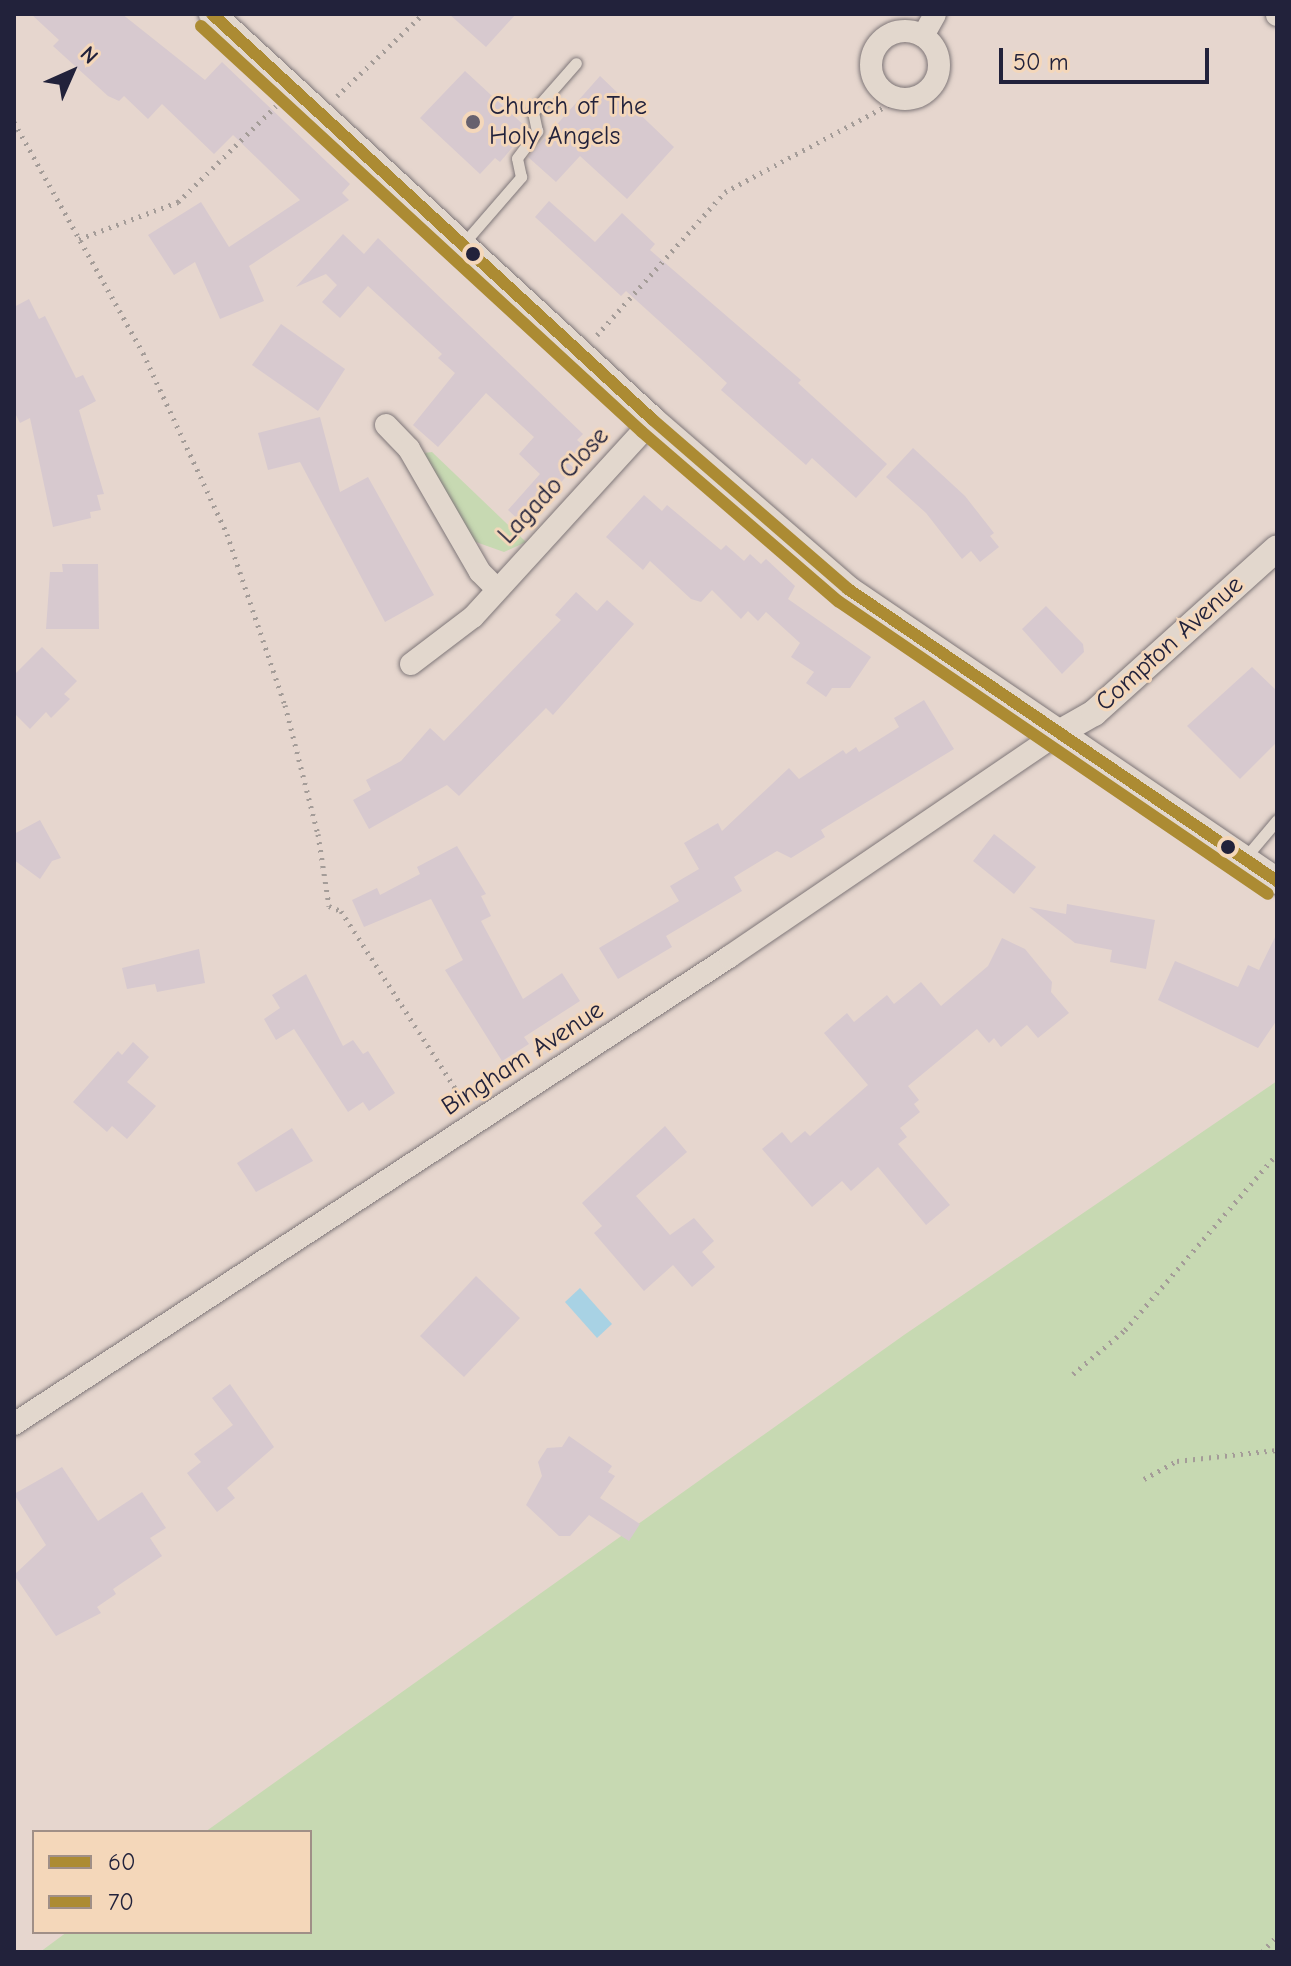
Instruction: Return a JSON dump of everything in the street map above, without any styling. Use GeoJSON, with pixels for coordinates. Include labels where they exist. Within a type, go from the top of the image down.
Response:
{"type":"FeatureCollection","features":[{"type":"Feature","properties":{"kind":"street"},"geometry":{"type":"LineString","coordinates":[[212,14],[653,420],[848,589],[1277,881]]}},
{"type":"Feature","properties":{"kind":"street"},"geometry":{"type":"LineString","coordinates":[[923,36],[935,14]]}},
{"type":"Feature","properties":{"kind":"street"},"geometry":{"type":"LineString","coordinates":[[891,33],[923,36],[937,54],[937,77],[922,95],[899,99],[879,88],[871,57],[891,33]]}},
{"type":"Feature","properties":{"kind":"street","name":"Lagado Close"},"geometry":{"type":"LineString","coordinates":[[411,664],[473,617],[653,420]]}},
{"type":"Feature","properties":{"kind":"street","name":"Lagado Close"},"geometry":{"type":"LineString","coordinates":[[386,425],[409,449],[480,572],[497,589]]}},
{"type":"Feature","properties":{"kind":"street","name":"Compton Avenue"},"geometry":{"type":"LineString","coordinates":[[1057,734],[1094,713],[1277,548]]}},
{"type":"Feature","properties":{"kind":"street","name":"Bingham Avenue"},"geometry":{"type":"LineString","coordinates":[[14,1424],[999,778],[1057,734]]}},
{"type":"Feature","properties":{"kind":"lane"},"geometry":{"type":"LineString","coordinates":[[462,245],[521,177],[517,158],[537,131],[533,112],[576,63]]}},
{"type":"Feature","properties":{"kind":"lane"},"geometry":{"type":"LineString","coordinates":[[1244,859],[1277,820]]}},
{"type":"Feature","properties":{"kind":"path"},"geometry":{"type":"LineString","coordinates":[[317,111],[423,14]]}},
{"type":"Feature","properties":{"kind":"path"},"geometry":{"type":"LineString","coordinates":[[79,239],[178,202],[292,88]]}},
{"type":"Feature","properties":{"kind":"path"},"geometry":{"type":"LineString","coordinates":[[581,353],[725,192],[899,99]]}},
{"type":"Feature","properties":{"kind":"path"},"geometry":{"type":"LineString","coordinates":[[14,122],[143,353],[233,549],[303,769],[329,906],[341,911],[477,1123]]}},
{"type":"Feature","properties":{"kind":"path"},"geometry":{"type":"LineString","coordinates":[[1073,1374],[1125,1330],[1277,1154]]}},
{"type":"Feature","properties":{"kind":"path"},"geometry":{"type":"LineString","coordinates":[[1144,1479],[1177,1461],[1277,1450]]}},
{"type":"Feature","properties":{"kind":"path"},"geometry":{"type":"LineString","coordinates":[[1262,1952],[1277,1936]]}},
{"type":"Feature","properties":{"kind":"green space"},"geometry":{"type":"Polygon","coordinates":[[[432,452],[526,542],[504,552],[473,541],[424,453],[432,452]]]}},
{"type":"Feature","properties":{"kind":"green space"},"geometry":{"type":"Polygon","coordinates":[[[1277,1081],[1277,1952],[40,1952],[64,1934],[312,1934],[312,1830],[208,1830],[904,1335],[1277,1081]]]}},
{"type":"Feature","properties":{"kind":"water"},"geometry":{"type":"Polygon","coordinates":[[[580,1288],[612,1324],[597,1338],[565,1302],[580,1288]]]}},
{"type":"Feature","properties":{"kind":"building"},"geometry":{"type":"Polygon","coordinates":[[[31,14],[122,14],[205,80],[222,62],[350,184],[342,193],[349,200],[249,266],[264,301],[220,319],[195,262],[174,275],[148,235],[201,202],[229,247],[300,200],[233,135],[214,154],[162,104],[148,119],[124,96],[119,101],[108,96],[53,46],[59,40],[31,14]]]}},
{"type":"Feature","properties":{"kind":"building"},"geometry":{"type":"Polygon","coordinates":[[[449,14],[516,14],[486,47],[449,14]]]}},
{"type":"Feature","properties":{"kind":"building","name":"Church of The Holy Angels"},"geometry":{"type":"Polygon","coordinates":[[[465,71],[528,129],[500,162],[495,158],[480,174],[420,118],[465,71]]]}},
{"type":"Feature","properties":{"kind":"building"},"geometry":{"type":"Polygon","coordinates":[[[600,76],[674,147],[627,199],[580,156],[556,182],[528,157],[600,76]]]}},
{"type":"Feature","properties":{"kind":"building"},"geometry":{"type":"Polygon","coordinates":[[[549,201],[595,242],[622,213],[655,244],[650,250],[801,380],[798,383],[887,464],[856,498],[812,458],[806,465],[721,390],[727,383],[700,358],[626,291],[621,296],[535,217],[549,201]]]}},
{"type":"Feature","properties":{"kind":"building"},"geometry":{"type":"Polygon","coordinates":[[[343,234],[364,254],[378,238],[583,434],[577,440],[584,446],[568,463],[574,468],[523,524],[508,510],[540,474],[519,454],[534,437],[486,393],[438,447],[413,425],[455,373],[438,358],[442,354],[368,286],[340,318],[322,302],[337,285],[326,274],[296,287],[343,234]]]}},
{"type":"Feature","properties":{"kind":"building"},"geometry":{"type":"Polygon","coordinates":[[[29,299],[39,319],[45,316],[76,378],[83,375],[96,401],[79,410],[104,494],[97,495],[101,510],[90,512],[91,518],[53,527],[30,418],[20,423],[14,411],[14,307],[29,299]]]}},
{"type":"Feature","properties":{"kind":"building"},"geometry":{"type":"Polygon","coordinates":[[[281,324],[345,369],[318,411],[252,365],[281,324]]]}},
{"type":"Feature","properties":{"kind":"building"},"geometry":{"type":"Polygon","coordinates":[[[320,417],[340,492],[368,477],[434,595],[385,622],[300,462],[268,470],[258,433],[320,417]]]}},
{"type":"Feature","properties":{"kind":"building"},"geometry":{"type":"Polygon","coordinates":[[[913,448],[965,496],[994,533],[990,536],[999,547],[980,562],[971,551],[962,559],[926,513],[886,477],[913,448]]]}},
{"type":"Feature","properties":{"kind":"building"},"geometry":{"type":"Polygon","coordinates":[[[644,495],[662,511],[667,505],[721,550],[726,545],[744,561],[750,554],[761,564],[766,559],[795,586],[788,599],[871,657],[850,688],[832,688],[826,697],[806,683],[814,672],[791,657],[800,643],[766,612],[758,621],[748,611],[741,619],[712,590],[701,602],[691,599],[650,561],[643,570],[606,537],[644,495]]]}},
{"type":"Feature","properties":{"kind":"building"},"geometry":{"type":"Polygon","coordinates":[[[62,564],[98,564],[99,629],[46,629],[50,572],[63,572],[62,564]]]}},
{"type":"Feature","properties":{"kind":"building"},"geometry":{"type":"Polygon","coordinates":[[[576,592],[597,611],[607,600],[634,624],[553,715],[546,708],[459,796],[447,785],[369,829],[353,800],[371,790],[366,780],[401,761],[430,728],[444,741],[561,620],[555,615],[576,592]]]}},
{"type":"Feature","properties":{"kind":"building"},"geometry":{"type":"Polygon","coordinates":[[[1046,606],[1083,644],[1084,652],[1062,674],[1022,629],[1046,606]]]}},
{"type":"Feature","properties":{"kind":"building"},"geometry":{"type":"Polygon","coordinates":[[[42,647],[77,681],[64,694],[70,699],[51,718],[46,712],[30,729],[14,713],[14,675],[42,647]]]}},
{"type":"Feature","properties":{"kind":"building"},"geometry":{"type":"Polygon","coordinates":[[[1252,667],[1277,691],[1277,742],[1240,779],[1187,726],[1252,667]]]}},
{"type":"Feature","properties":{"kind":"building"},"geometry":{"type":"Polygon","coordinates":[[[924,700],[954,749],[821,830],[825,837],[791,858],[777,851],[734,877],[742,891],[666,936],[672,947],[618,979],[599,948],[679,901],[670,886],[699,869],[684,843],[718,823],[722,831],[789,768],[799,779],[843,750],[846,754],[856,747],[859,752],[899,727],[894,718],[924,700]]]}},
{"type":"Feature","properties":{"kind":"building"},"geometry":{"type":"Polygon","coordinates":[[[40,820],[61,858],[52,861],[40,879],[14,860],[14,834],[40,820]]]}},
{"type":"Feature","properties":{"kind":"building"},"geometry":{"type":"Polygon","coordinates":[[[994,834],[1036,867],[1014,894],[973,861],[994,834]]]}},
{"type":"Feature","properties":{"kind":"building"},"geometry":{"type":"Polygon","coordinates":[[[457,846],[486,894],[481,896],[491,916],[481,921],[523,999],[562,973],[580,1001],[524,1037],[529,1044],[502,1061],[445,970],[463,960],[431,899],[364,927],[352,900],[377,888],[380,895],[420,874],[417,867],[457,846]]]}},
{"type":"Feature","properties":{"kind":"building"},"geometry":{"type":"Polygon","coordinates":[[[1067,904],[1155,920],[1146,969],[1110,962],[1112,950],[1075,943],[1029,907],[1066,914],[1067,904]]]}},
{"type":"Feature","properties":{"kind":"building"},"geometry":{"type":"Polygon","coordinates":[[[1277,933],[1277,1020],[1258,1048],[1158,1000],[1175,961],[1238,987],[1248,965],[1259,970],[1277,933]]]}},
{"type":"Feature","properties":{"kind":"building"},"geometry":{"type":"Polygon","coordinates":[[[1002,938],[1025,949],[1052,982],[1051,992],[1069,1013],[1038,1038],[1027,1025],[1001,1047],[994,1038],[989,1043],[977,1029],[908,1086],[919,1100],[914,1104],[920,1112],[900,1128],[907,1137],[898,1144],[950,1205],[926,1225],[878,1167],[851,1191],[842,1181],[812,1207],[762,1149],[782,1132],[791,1143],[805,1131],[810,1136],[868,1085],[824,1033],[847,1013],[854,1022],[887,995],[894,1004],[921,982],[941,1006],[988,966],[1002,938]]]}},
{"type":"Feature","properties":{"kind":"building"},"geometry":{"type":"Polygon","coordinates":[[[199,949],[205,983],[157,992],[155,984],[127,989],[122,968],[199,949]]]}},
{"type":"Feature","properties":{"kind":"building"},"geometry":{"type":"Polygon","coordinates":[[[306,974],[343,1046],[353,1040],[363,1054],[368,1051],[395,1093],[369,1111],[363,1102],[348,1112],[294,1029],[276,1040],[264,1019],[280,1008],[272,995],[306,974]]]}},
{"type":"Feature","properties":{"kind":"building"},"geometry":{"type":"Polygon","coordinates":[[[133,1042],[149,1057],[127,1082],[156,1106],[127,1139],[112,1126],[107,1132],[73,1102],[118,1051],[122,1055],[133,1042]]]}},
{"type":"Feature","properties":{"kind":"building"},"geometry":{"type":"Polygon","coordinates":[[[665,1126],[687,1152],[636,1196],[670,1235],[694,1218],[714,1241],[702,1252],[715,1267],[692,1287],[673,1265],[644,1291],[594,1233],[602,1226],[582,1203],[665,1126]]]}},
{"type":"Feature","properties":{"kind":"building"},"geometry":{"type":"Polygon","coordinates":[[[292,1128],[313,1161],[256,1192],[237,1163],[292,1128]]]}},
{"type":"Feature","properties":{"kind":"building"},"geometry":{"type":"Polygon","coordinates":[[[476,1276],[520,1318],[464,1377],[420,1336],[476,1276]]]}},
{"type":"Feature","properties":{"kind":"building"},"geometry":{"type":"Polygon","coordinates":[[[230,1384],[274,1447],[227,1488],[235,1498],[217,1512],[187,1473],[201,1462],[194,1454],[233,1425],[212,1398],[230,1384]]]}},
{"type":"Feature","properties":{"kind":"building"},"geometry":{"type":"Polygon","coordinates":[[[569,1436],[612,1466],[608,1472],[615,1476],[600,1498],[640,1524],[629,1541],[589,1515],[570,1536],[559,1536],[526,1505],[542,1476],[538,1462],[547,1448],[562,1447],[569,1436]]]}},
{"type":"Feature","properties":{"kind":"building"},"geometry":{"type":"Polygon","coordinates":[[[62,1467],[98,1521],[142,1492],[166,1528],[150,1538],[162,1556],[113,1589],[116,1594],[97,1607],[101,1613],[56,1636],[14,1575],[46,1545],[14,1494],[62,1467]]]}},
{"type":"Feature","properties":{"kind":"transit line","name":"60"},"geometry":{"type":"LineString","coordinates":[[212,14],[653,420],[848,589],[1277,881]]}},
{"type":"Feature","properties":{"kind":"transit line","name":"70"},"geometry":{"type":"LineString","coordinates":[[201,26],[642,432],[838,601],[1268,894]]}},
{"type":"Feature","properties":{"kind":"place","name":"Church of The Holy Angels"},"geometry":{"type":"Point","coordinates":[473,122]}}]}
